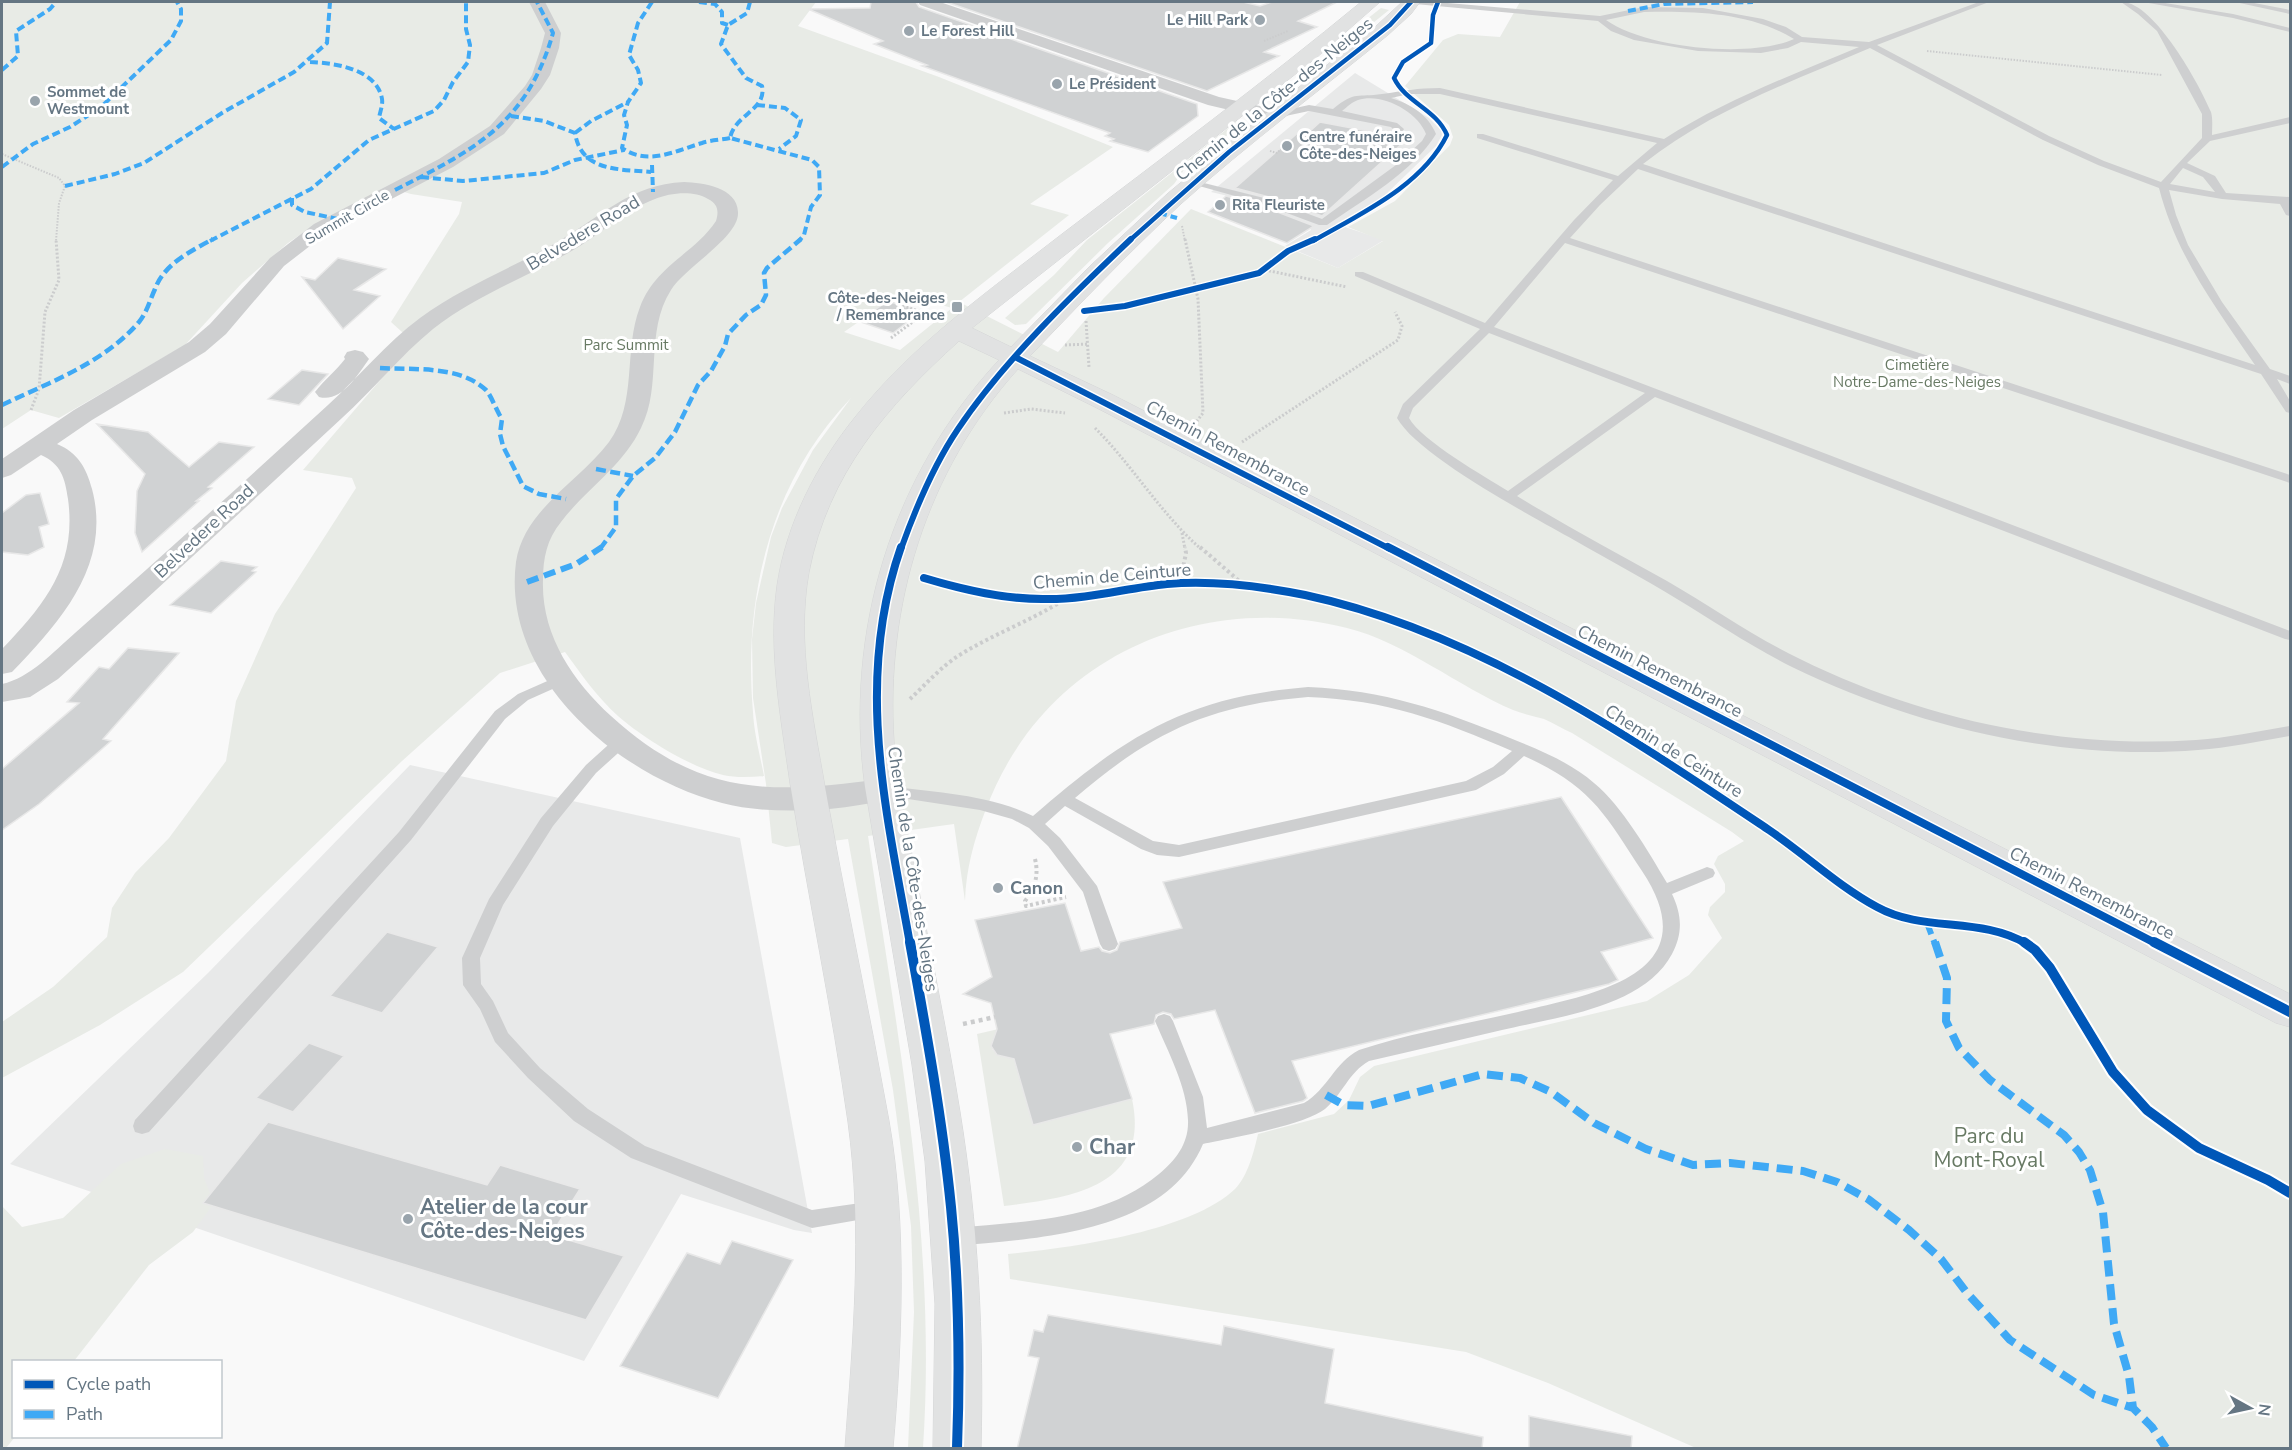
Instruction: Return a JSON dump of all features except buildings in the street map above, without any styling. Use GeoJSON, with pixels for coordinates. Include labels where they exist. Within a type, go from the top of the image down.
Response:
{"type":"FeatureCollection","features":[{"type":"Feature","properties":{"kind":"main road","name":"Chemin de la Côte-des-Neiges"},"geometry":{"type":"LineString","coordinates":[[869,1449],[879,1254],[874,1173],[869,1125],[810,799],[789,659],[792,586],[804,536],[837,462],[865,421],[901,380],[956,330],[1371,2]]}},
{"type":"Feature","properties":{"kind":"main road","name":"Chemin de la Côte-des-Neiges"},"geometry":{"type":"LineString","coordinates":[[957,1449],[959,1310],[956,1237],[934,1075],[882,790],[877,738],[877,684],[882,628],[898,552],[924,486],[946,447],[984,393],[1015,357],[1130,239],[1276,115],[1385,29],[1413,2]]}},
{"type":"Feature","properties":{"kind":"main road","name":"Chemin Remembrance"},"geometry":{"type":"LineString","coordinates":[[956,330],[1015,357],[2290,1012]]}},
{"type":"Feature","properties":{"kind":"street","name":"Summit Circle"},"geometry":{"type":"LineString","coordinates":[[2,470],[38,445],[197,348],[218,329],[258,281],[289,251],[321,228],[446,164],[485,138],[509,118],[541,75],[553,33],[537,2]]}},
{"type":"Feature","properties":{"kind":"street"},"geometry":{"type":"LineString","coordinates":[[919,2],[927,2],[1214,100],[1276,115]]}},
{"type":"Feature","properties":{"kind":"street","name":"Belvedere Road"},"geometry":{"type":"LineString","coordinates":[[2,693],[20,690],[48,672],[358,391],[412,335],[457,303],[554,253],[636,198],[668,189],[705,191],[717,195],[725,203],[728,213],[726,224],[672,274],[650,308],[644,331],[635,411],[630,428],[606,460],[554,513],[531,554],[527,582],[528,609],[538,638],[561,680],[589,712],[621,741],[662,768],[701,786],[759,798],[810,799],[882,790]]}},
{"type":"Feature","properties":{"kind":"street"},"geometry":{"type":"LineString","coordinates":[[240,497],[224,494],[221,490],[226,482],[336,384],[354,365],[357,359],[355,357]]}},
{"type":"Feature","properties":{"kind":"street"},"geometry":{"type":"LineString","coordinates":[[2,665],[53,608],[81,557],[85,526],[83,506],[74,470],[62,454],[38,445]]}},
{"type":"Feature","properties":{"kind":"lane"},"geometry":{"type":"LineString","coordinates":[[1413,2],[1600,19],[1628,11],[1701,10],[1776,24],[1800,39],[1870,45],[1935,77],[2046,138],[2101,163],[2163,186],[2222,196],[2287,201],[2290,213]]}},
{"type":"Feature","properties":{"kind":"lane"},"geometry":{"type":"LineString","coordinates":[[1985,2],[1870,45],[1709,115],[1663,142],[1619,179],[1487,328],[1407,407],[1403,418],[1408,427],[1419,437],[1508,497],[1662,583],[1796,663],[1922,713],[1987,728],[2113,746],[2186,747],[2290,731]]}},
{"type":"Feature","properties":{"kind":"lane"},"geometry":{"type":"LineString","coordinates":[[2125,2],[2141,12],[2160,30],[2207,114],[2207,139]]}},
{"type":"Feature","properties":{"kind":"lane"},"geometry":{"type":"LineString","coordinates":[[2147,2],[2233,16],[2290,30]]}},
{"type":"Feature","properties":{"kind":"lane"},"geometry":{"type":"LineString","coordinates":[[2240,2],[2290,12]]}},
{"type":"Feature","properties":{"kind":"lane"},"geometry":{"type":"LineString","coordinates":[[1600,19],[1606,27],[1622,34],[1671,45],[1697,48],[1756,50],[1794,44],[1800,39]]}},
{"type":"Feature","properties":{"kind":"lane"},"geometry":{"type":"LineString","coordinates":[[1335,112],[1356,98],[1382,97],[1409,91],[1440,92],[1663,142]]}},
{"type":"Feature","properties":{"kind":"lane"},"geometry":{"type":"LineString","coordinates":[[1195,182],[1264,201],[1323,222],[1412,158],[1430,139],[1430,130],[1424,119],[1382,97]]}},
{"type":"Feature","properties":{"kind":"lane"},"geometry":{"type":"LineString","coordinates":[[1276,115],[1309,108],[1335,112],[1394,125],[1399,129],[1395,139]]}},
{"type":"Feature","properties":{"kind":"lane"},"geometry":{"type":"LineString","coordinates":[[2163,186],[2181,164],[2207,139],[2290,120]]}},
{"type":"Feature","properties":{"kind":"lane"},"geometry":{"type":"LineString","coordinates":[[1480,136],[1619,179]]}},
{"type":"Feature","properties":{"kind":"lane"},"geometry":{"type":"LineString","coordinates":[[2181,164],[2206,174],[2217,182],[2222,196]]}},
{"type":"Feature","properties":{"kind":"lane"},"geometry":{"type":"LineString","coordinates":[[1636,165],[2290,380]]}},
{"type":"Feature","properties":{"kind":"lane"},"geometry":{"type":"LineString","coordinates":[[2163,186],[2168,212],[2206,286],[2268,373],[2290,409]]}},
{"type":"Feature","properties":{"kind":"lane"},"geometry":{"type":"LineString","coordinates":[[1564,239],[2290,479]]}},
{"type":"Feature","properties":{"kind":"lane"},"geometry":{"type":"LineString","coordinates":[[1359,274],[1487,328],[2290,636]]}},
{"type":"Feature","properties":{"kind":"lane"},"geometry":{"type":"LineString","coordinates":[[1508,497],[1654,392]]}},
{"type":"Feature","properties":{"kind":"lane"},"geometry":{"type":"LineString","coordinates":[[142,1126],[405,836],[500,716],[523,697],[561,680]]}},
{"type":"Feature","properties":{"kind":"lane"},"geometry":{"type":"LineString","coordinates":[[1035,824],[1136,743],[1163,728],[1199,714],[1281,694],[1328,691],[1378,697],[1464,724],[1565,770],[1594,791],[1614,815],[1662,891],[1671,914],[1670,939],[1660,959],[1646,975],[1617,994],[1365,1055],[1348,1065],[1319,1102],[1310,1108],[1299,1113],[1197,1138]]}},
{"type":"Feature","properties":{"kind":"lane"},"geometry":{"type":"LineString","coordinates":[[621,741],[591,769],[547,822],[495,903],[471,958],[472,985],[487,1006],[501,1036],[534,1073],[581,1115],[638,1152],[812,1219],[875,1210]]}},
{"type":"Feature","properties":{"kind":"lane"},"geometry":{"type":"LineString","coordinates":[[1064,799],[1147,845],[1156,849],[1179,851],[1470,786],[1508,765],[1522,749]]}},
{"type":"Feature","properties":{"kind":"lane"},"geometry":{"type":"LineString","coordinates":[[882,790],[987,806],[1017,815],[1035,824],[1054,842],[1091,890],[1109,944]]}},
{"type":"Feature","properties":{"kind":"lane"},"geometry":{"type":"LineString","coordinates":[[1662,891],[1707,873]]}},
{"type":"Feature","properties":{"kind":"lane"},"geometry":{"type":"LineString","coordinates":[[956,1237],[1087,1219],[1128,1206],[1153,1192],[1171,1177],[1186,1161],[1197,1138],[1198,1118],[1195,1102],[1164,1021]]}},
{"type":"Feature","properties":{"kind":"path"},"geometry":{"type":"LineString","coordinates":[[1264,41],[1288,31]]}},
{"type":"Feature","properties":{"kind":"path"},"geometry":{"type":"LineString","coordinates":[[1870,45],[2188,78]]}},
{"type":"Feature","properties":{"kind":"path"},"geometry":{"type":"LineString","coordinates":[[1270,151],[1276,153],[1280,150]]}},
{"type":"Feature","properties":{"kind":"path"},"geometry":{"type":"LineString","coordinates":[[2,154],[59,178],[65,186],[59,203],[55,232],[59,280],[45,312],[39,389],[31,410]]}},
{"type":"Feature","properties":{"kind":"path"},"geometry":{"type":"LineString","coordinates":[[1184,231],[1196,290],[1203,413]]}},
{"type":"Feature","properties":{"kind":"path"},"geometry":{"type":"LineString","coordinates":[[1262,272],[1274,264]]}},
{"type":"Feature","properties":{"kind":"path"},"geometry":{"type":"LineString","coordinates":[[1262,272],[1349,288]]}},
{"type":"Feature","properties":{"kind":"path"},"geometry":{"type":"LineString","coordinates":[[1186,292],[1207,287]]}},
{"type":"Feature","properties":{"kind":"path"},"geometry":{"type":"LineString","coordinates":[[907,304],[903,306],[925,313]]}},
{"type":"Feature","properties":{"kind":"path"},"geometry":{"type":"LineString","coordinates":[[891,338],[929,310]]}},
{"type":"Feature","properties":{"kind":"path"},"geometry":{"type":"LineString","coordinates":[[1214,459],[1398,340],[1402,333],[1402,325],[1394,310]]}},
{"type":"Feature","properties":{"kind":"path"},"geometry":{"type":"LineString","coordinates":[[1085,319],[1090,371]]}},
{"type":"Feature","properties":{"kind":"path"},"geometry":{"type":"LineString","coordinates":[[1062,345],[1089,344]]}},
{"type":"Feature","properties":{"kind":"path"},"geometry":{"type":"LineString","coordinates":[[1037,410],[1040,404]]}},
{"type":"Feature","properties":{"kind":"path"},"geometry":{"type":"LineString","coordinates":[[1000,413],[1037,410],[1072,413]]}},
{"type":"Feature","properties":{"kind":"path"},"geometry":{"type":"LineString","coordinates":[[1116,448],[1182,532],[1245,586]]}},
{"type":"Feature","properties":{"kind":"path"},"geometry":{"type":"LineString","coordinates":[[1180,583],[1186,553],[1182,532]]}},
{"type":"Feature","properties":{"kind":"path"},"geometry":{"type":"LineString","coordinates":[[1234,585],[1254,587]]}},
{"type":"Feature","properties":{"kind":"path"},"geometry":{"type":"LineString","coordinates":[[910,699],[956,657],[1008,627],[1043,613],[1065,599]]}},
{"type":"Feature","properties":{"kind":"path"},"geometry":{"type":"LineString","coordinates":[[1031,851],[1038,869],[1032,892],[1025,901],[1026,906],[1068,897],[1072,908]]}},
{"type":"Feature","properties":{"kind":"path"},"geometry":{"type":"LineString","coordinates":[[963,1024],[995,1017]]}},
{"type":"Feature","properties":{"kind":"shaded area"},"geometry":{"type":"Polygon","coordinates":[[[1355,73],[1429,118],[1441,130],[1442,135],[1436,146],[1382,198],[1336,224],[1384,240],[1338,268],[1285,246],[1311,230],[1310,228],[1228,196],[1211,192],[1355,73]]]}},
{"type":"Feature","properties":{"kind":"shaded area"},"geometry":{"type":"Polygon","coordinates":[[[410,765],[740,838],[812,1233],[794,1230],[681,1194],[584,1361],[10,1164],[208,973],[410,765]]]}},
{"type":"Feature","properties":{"kind":"green space"},"geometry":{"type":"Polygon","coordinates":[[[2,2],[816,2],[798,26],[939,77],[1113,147],[1030,204],[1069,215],[959,302],[1058,352],[1104,298],[1191,209],[1338,268],[1383,241],[1348,227],[1395,201],[1450,145],[1453,137],[1449,125],[1405,86],[1443,40],[1458,34],[1500,37],[1520,2],[2290,2],[2290,1448],[1696,1448],[1548,1383],[1466,1352],[1010,1279],[1008,1254],[1128,1235],[1159,1227],[1215,1204],[1240,1184],[1250,1163],[1258,1134],[1334,1114],[1349,1100],[1360,1077],[1374,1066],[1647,1001],[1689,975],[1722,938],[1708,915],[1710,907],[1725,892],[1725,884],[1714,864],[1718,856],[1744,841],[1572,733],[1544,719],[1517,711],[1493,700],[1389,643],[1347,628],[1290,619],[1234,619],[1181,629],[1130,648],[1085,676],[1045,713],[1011,757],[986,809],[978,832],[971,855],[965,901],[954,824],[868,836],[902,1065],[920,1217],[925,1294],[926,1371],[923,1448],[908,1448],[914,1312],[911,1226],[893,1090],[848,839],[786,847],[772,843],[766,784],[753,698],[752,643],[751,669],[754,720],[764,776],[733,777],[710,771],[682,759],[654,742],[628,725],[610,709],[565,652],[500,673],[402,761],[183,972],[100,1025],[2,1078],[2,1022],[53,987],[107,937],[112,908],[135,873],[169,838],[226,761],[236,701],[275,614],[356,488],[352,478],[303,470],[413,342],[391,322],[459,214],[462,202],[411,194],[387,187],[307,230],[288,243],[242,283],[185,345],[59,418],[31,410],[2,429],[2,2]],[[900,293],[844,332],[900,350],[952,308],[900,293]],[[851,398],[823,431],[800,466],[782,504],[768,544],[758,585],[752,636],[756,603],[771,537],[782,508],[813,450],[851,398]]]}},
{"type":"Feature","properties":{"kind":"green space"},"geometry":{"type":"Polygon","coordinates":[[[1381,8],[1389,10],[1326,61],[1322,60],[1329,49],[1381,8]]]}},
{"type":"Feature","properties":{"kind":"green space"},"geometry":{"type":"Polygon","coordinates":[[[1237,121],[1243,123],[1186,167],[1174,184],[1108,243],[1026,324],[1015,325],[1005,318],[1054,275],[1087,240],[1237,121]]]}},
{"type":"Feature","properties":{"kind":"green space"},"geometry":{"type":"Polygon","coordinates":[[[1003,1028],[994,1039],[992,1049],[999,1056],[1014,1056],[1033,1124],[1132,1099],[1135,1129],[1129,1152],[1117,1170],[1100,1183],[1079,1192],[1055,1198],[1004,1206],[977,1034],[1003,1028]]]}},
{"type":"Feature","properties":{"kind":"green space"},"geometry":{"type":"Polygon","coordinates":[[[165,1149],[203,1156],[204,1178],[214,1203],[193,1232],[149,1265],[75,1360],[12,1360],[12,1438],[14,1438],[6,1448],[2,1448],[2,1206],[22,1227],[63,1218],[121,1164],[165,1149]]]}},
{"type":"Feature","properties":{"kind":"marked path"},"geometry":{"type":"LineString","coordinates":[[2,70],[18,56],[16,31],[50,9],[56,2]]}},
{"type":"Feature","properties":{"kind":"marked path"},"geometry":{"type":"LineString","coordinates":[[2,167],[33,144],[70,127],[101,107],[171,40],[181,21],[181,9],[177,2]]}},
{"type":"Feature","properties":{"kind":"marked path"},"geometry":{"type":"LineString","coordinates":[[65,186],[115,174],[144,163],[246,98],[294,72],[327,43],[330,2]]}},
{"type":"Feature","properties":{"kind":"marked path"},"geometry":{"type":"LineString","coordinates":[[2,405],[86,365],[114,345],[140,321],[151,301],[155,287],[170,266],[196,248],[311,189],[369,140],[434,111],[444,100],[453,82],[468,62],[470,45],[466,29],[466,2]]}},
{"type":"Feature","properties":{"kind":"marked path"},"geometry":{"type":"LineString","coordinates":[[395,190],[472,147],[515,111],[531,89],[544,63],[553,33],[537,2]]}},
{"type":"Feature","properties":{"kind":"marked path"},"geometry":{"type":"LineString","coordinates":[[652,2],[638,23],[629,55],[638,70],[641,83],[628,102],[624,115],[627,125],[622,148],[640,157],[651,157],[705,142],[730,138]]}},
{"type":"Feature","properties":{"kind":"marked path"},"geometry":{"type":"LineString","coordinates":[[699,2],[715,4],[722,12],[722,23],[728,25]]}},
{"type":"Feature","properties":{"kind":"marked path"},"geometry":{"type":"LineString","coordinates":[[527,582],[576,564],[599,550],[608,541],[617,524],[616,499],[633,476],[655,458],[675,432],[698,385],[711,371],[725,346],[728,334],[746,315],[761,305],[766,295],[764,273],[767,268],[794,247],[804,235],[811,207],[820,195],[819,167],[812,160],[730,138],[732,128],[761,101],[764,95],[762,86],[746,78],[721,44],[728,25],[750,10],[750,2]]}},
{"type":"Feature","properties":{"kind":"marked path"},"geometry":{"type":"LineString","coordinates":[[1628,11],[1664,4],[1753,2]]}},
{"type":"Feature","properties":{"kind":"marked path"},"geometry":{"type":"LineString","coordinates":[[310,62],[342,66],[372,81],[379,89],[382,99],[379,118],[394,129]]}},
{"type":"Feature","properties":{"kind":"marked path"},"geometry":{"type":"LineString","coordinates":[[575,133],[591,121],[628,102]]}},
{"type":"Feature","properties":{"kind":"marked path"},"geometry":{"type":"LineString","coordinates":[[757,105],[785,108],[801,120],[796,136],[779,149]]}},
{"type":"Feature","properties":{"kind":"marked path"},"geometry":{"type":"LineString","coordinates":[[511,116],[544,121],[575,133],[577,145],[583,155],[591,161],[614,168],[651,172]]}},
{"type":"Feature","properties":{"kind":"marked path"},"geometry":{"type":"LineString","coordinates":[[421,177],[463,181],[544,173],[575,160],[624,150]]}},
{"type":"Feature","properties":{"kind":"marked path"},"geometry":{"type":"LineString","coordinates":[[652,165],[653,192]]}},
{"type":"Feature","properties":{"kind":"marked path"},"geometry":{"type":"LineString","coordinates":[[292,198],[292,205],[305,212],[338,219]]}},
{"type":"Feature","properties":{"kind":"marked path"},"geometry":{"type":"LineString","coordinates":[[1159,213],[1177,218]]}},
{"type":"Feature","properties":{"kind":"marked path"},"geometry":{"type":"LineString","coordinates":[[380,368],[449,372],[477,384],[488,392],[492,404],[502,419],[500,434],[503,446],[523,486],[539,494],[566,499]]}},
{"type":"Feature","properties":{"kind":"marked path"},"geometry":{"type":"LineString","coordinates":[[596,469],[633,476]]}},
{"type":"Feature","properties":{"kind":"marked path"},"geometry":{"type":"LineString","coordinates":[[1927,923],[1946,974],[1944,1008],[1946,1021],[1959,1048],[1990,1080],[2064,1135],[2079,1152],[2090,1170],[2103,1212],[2114,1324],[2129,1376],[2133,1408]]}},
{"type":"Feature","properties":{"kind":"marked path"},"geometry":{"type":"LineString","coordinates":[[1326,1095],[1344,1105],[1368,1106],[1483,1074],[1520,1078],[1551,1092],[1594,1123],[1646,1149],[1693,1165],[1730,1163],[1803,1171],[1837,1182],[1868,1199],[1909,1230],[1941,1259],[1967,1293],[2010,1340],[2094,1395],[2133,1408],[2152,1427],[2166,1448]]}},
{"type":"Feature","properties":{"kind":"cycle path"},"geometry":{"type":"LineString","coordinates":[[957,1448],[958,1304],[946,1161],[932,1065],[884,801],[877,743],[876,695],[879,648],[898,556],[933,470],[957,429],[1008,365],[1098,272],[1175,198],[1229,152],[1382,31],[1411,2]]}},
{"type":"Feature","properties":{"kind":"cycle path"},"geometry":{"type":"LineString","coordinates":[[1084,311],[1125,306],[1259,273],[1288,251],[1298,249],[1394,194],[1440,149],[1447,135],[1437,119],[1404,94],[1394,78],[1403,62],[1431,43],[1432,20],[1438,2]]}},
{"type":"Feature","properties":{"kind":"cycle path"},"geometry":{"type":"LineString","coordinates":[[1015,357],[2290,1012]]}},
{"type":"Feature","properties":{"kind":"cycle path","name":"Chemin de Ceinture"},"geometry":{"type":"LineString","coordinates":[[924,578],[964,589],[1025,599],[1087,597],[1181,583],[1232,584],[1283,591],[1358,609],[1405,623],[1446,640],[1576,708],[1691,778],[1775,834],[1856,895],[1885,912],[1902,919],[1920,922],[1995,929],[2012,935],[2029,945],[2050,968],[2113,1072],[2147,1110],[2199,1148],[2268,1180],[2290,1193]]}},
{"type":"Feature","properties":{"kind":"place","name":"Le Hill Park"},"geometry":{"type":"Point","coordinates":[1260,20]}},
{"type":"Feature","properties":{"kind":"place","name":"Le Forest Hill"},"geometry":{"type":"Point","coordinates":[909,31]}},
{"type":"Feature","properties":{"kind":"place","name":"Le Président"},"geometry":{"type":"Point","coordinates":[1057,84]}},
{"type":"Feature","properties":{"kind":"place","name":"Sommet de Westmount"},"geometry":{"type":"Point","coordinates":[35,101]}},
{"type":"Feature","properties":{"kind":"place","name":"Centre funéraire Côte-des-Neiges"},"geometry":{"type":"Point","coordinates":[1287,146]}},
{"type":"Feature","properties":{"kind":"place","name":"Rita Fleuriste"},"geometry":{"type":"Point","coordinates":[1220,205]}},
{"type":"Feature","properties":{"kind":"place","name":"Côte-des-Neiges / Remembrance"},"geometry":{"type":"Point","coordinates":[957,307]}},
{"type":"Feature","properties":{"kind":"place","name":"Canon"},"geometry":{"type":"Point","coordinates":[998,888]}},
{"type":"Feature","properties":{"kind":"place","name":"Char"},"geometry":{"type":"Point","coordinates":[1077,1147]}},
{"type":"Feature","properties":{"kind":"place","name":"Atelier de la cour Côte-des-Neiges"},"geometry":{"type":"Point","coordinates":[408,1219]}},
{"type":"Feature","properties":{"kind":"park label","name":"Parc Summit"},"geometry":{"type":"Point","coordinates":[626,345]}},
{"type":"Feature","properties":{"kind":"park label","name":"Cimetière Notre-Dame-des-Neiges"},"geometry":{"type":"Point","coordinates":[1917,374]}},
{"type":"Feature","properties":{"kind":"park label","name":"Parc du Mont-Royal"},"geometry":{"type":"Point","coordinates":[1989,1148]}}]}
